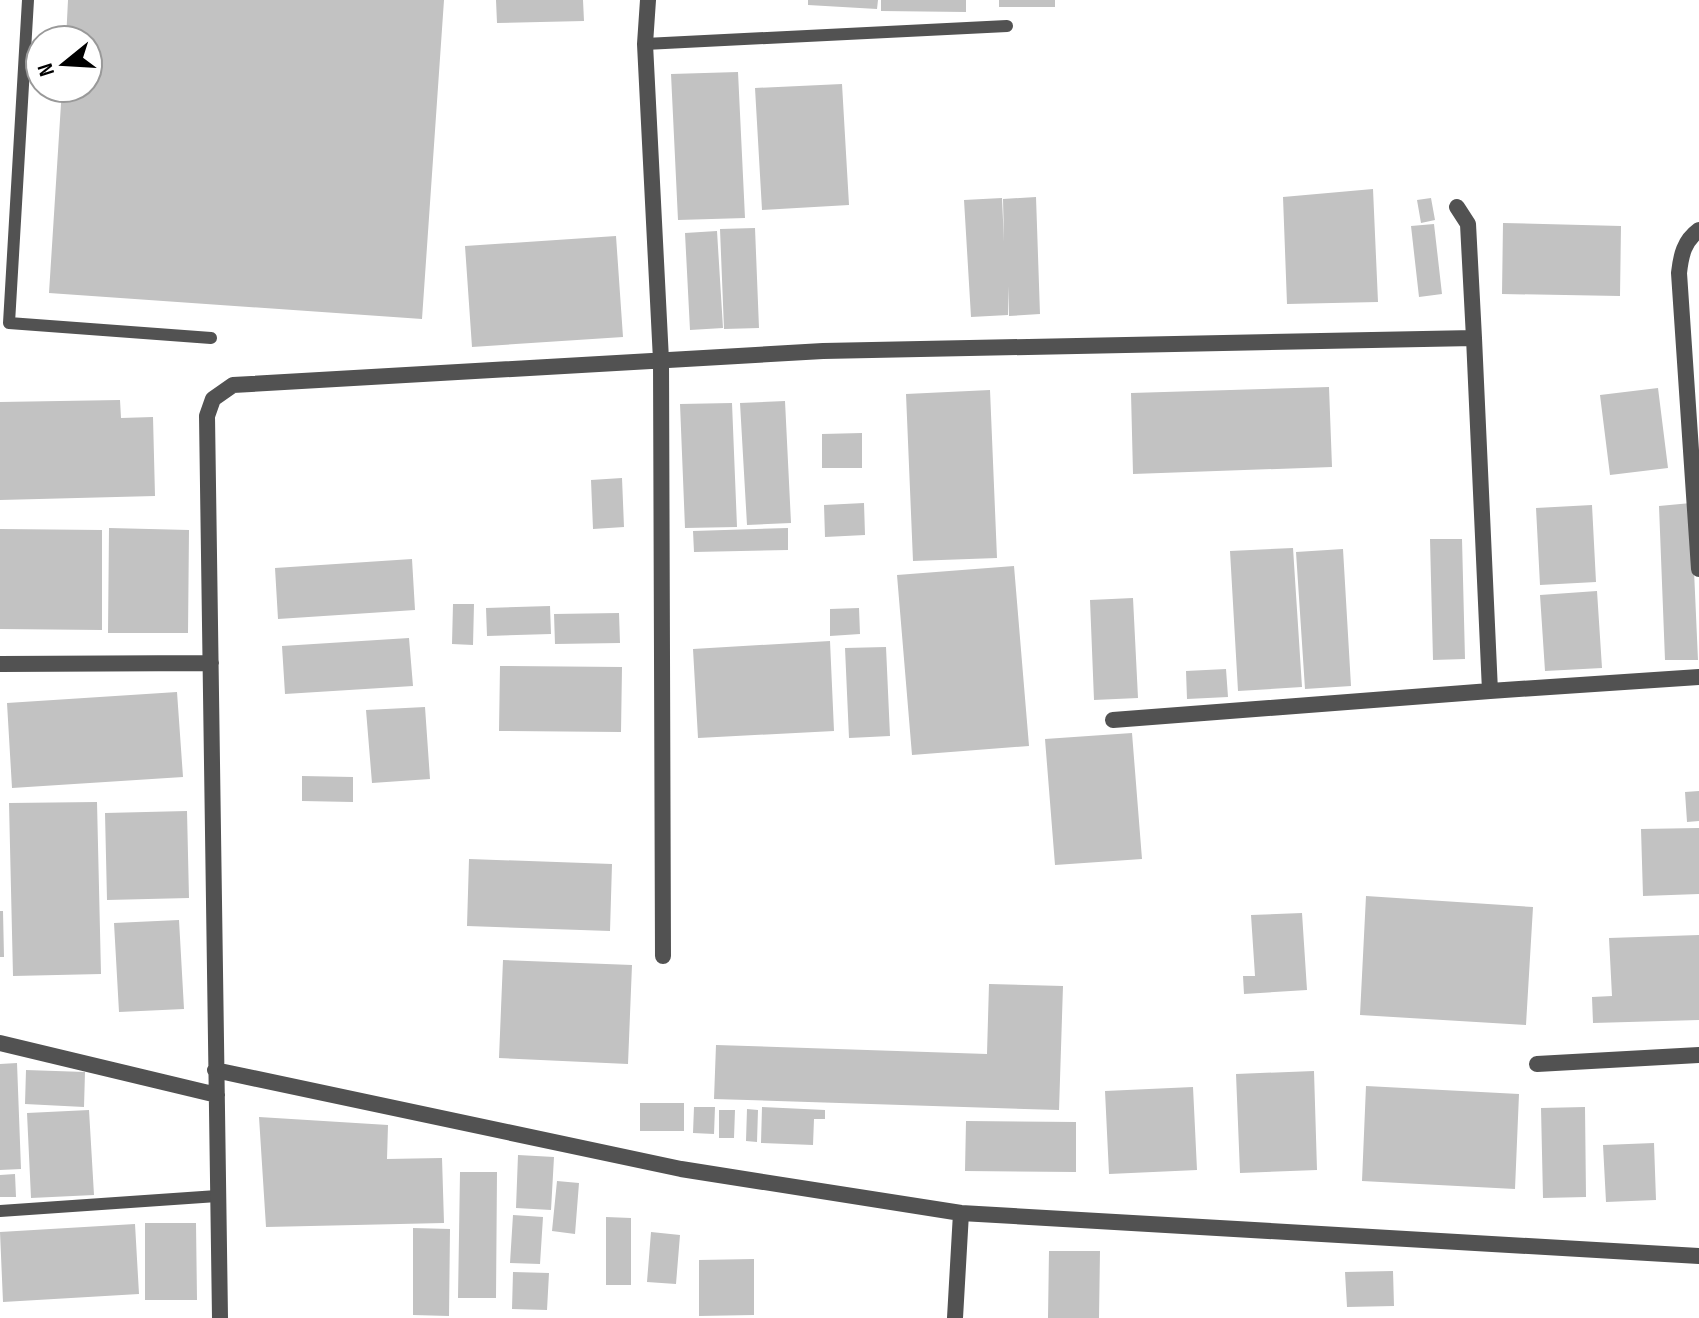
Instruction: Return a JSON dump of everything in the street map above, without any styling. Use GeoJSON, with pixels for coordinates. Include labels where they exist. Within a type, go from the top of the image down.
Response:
{"type":"FeatureCollection","features":[{"type":"Feature","properties":{"kind":"street"},"geometry":{"type":"LineString","coordinates":[[648,0],[645,44],[661,360],[663,956]]}},
{"type":"Feature","properties":{"kind":"street"},"geometry":{"type":"LineString","coordinates":[[1457,207],[1468,224],[1490,691]]}},
{"type":"Feature","properties":{"kind":"street"},"geometry":{"type":"LineString","coordinates":[[1699,230],[1689,237],[1681,253],[1679,273],[1699,569]]}},
{"type":"Feature","properties":{"kind":"street"},"geometry":{"type":"LineString","coordinates":[[220,1318],[207,416],[213,399],[233,385],[823,351],[1474,338]]}},
{"type":"Feature","properties":{"kind":"street"},"geometry":{"type":"LineString","coordinates":[[0,664],[211,663]]}},
{"type":"Feature","properties":{"kind":"street"},"geometry":{"type":"LineString","coordinates":[[1113,720],[1699,677]]}},
{"type":"Feature","properties":{"kind":"street"},"geometry":{"type":"LineString","coordinates":[[0,1043],[217,1095]]}},
{"type":"Feature","properties":{"kind":"street"},"geometry":{"type":"LineString","coordinates":[[1537,1064],[1699,1055]]}},
{"type":"Feature","properties":{"kind":"street"},"geometry":{"type":"LineString","coordinates":[[215,1070],[681,1169],[961,1213],[1699,1256]]}},
{"type":"Feature","properties":{"kind":"street"},"geometry":{"type":"LineString","coordinates":[[955,1318],[961,1213]]}},
{"type":"Feature","properties":{"kind":"lane"},"geometry":{"type":"LineString","coordinates":[[28,0],[9,323],[211,338]]}},
{"type":"Feature","properties":{"kind":"lane"},"geometry":{"type":"LineString","coordinates":[[645,44],[1007,26]]}},
{"type":"Feature","properties":{"kind":"lane"},"geometry":{"type":"LineString","coordinates":[[0,1211],[217,1196]]}},
{"type":"Feature","properties":{"kind":"building"},"geometry":{"type":"Polygon","coordinates":[[[68,0],[444,0],[422,319],[49,293],[61,104],[104,104],[104,24],[67,24],[68,0]]]}},
{"type":"Feature","properties":{"kind":"building"},"geometry":{"type":"Polygon","coordinates":[[[496,0],[583,0],[584,21],[497,23],[496,0]]]}},
{"type":"Feature","properties":{"kind":"building"},"geometry":{"type":"Polygon","coordinates":[[[808,0],[878,0],[877,9],[808,5],[808,0]]]}},
{"type":"Feature","properties":{"kind":"building"},"geometry":{"type":"Polygon","coordinates":[[[881,0],[966,0],[966,12],[881,11],[881,0]]]}},
{"type":"Feature","properties":{"kind":"building"},"geometry":{"type":"Polygon","coordinates":[[[999,0],[1055,0],[1055,7],[999,7],[999,0]]]}},
{"type":"Feature","properties":{"kind":"building"},"geometry":{"type":"Polygon","coordinates":[[[738,72],[745,218],[678,220],[671,74],[738,72]]]}},
{"type":"Feature","properties":{"kind":"building"},"geometry":{"type":"Polygon","coordinates":[[[842,84],[849,205],[762,210],[755,88],[842,84]]]}},
{"type":"Feature","properties":{"kind":"building"},"geometry":{"type":"Polygon","coordinates":[[[1373,189],[1378,302],[1287,304],[1283,197],[1373,189]]]}},
{"type":"Feature","properties":{"kind":"building"},"geometry":{"type":"Polygon","coordinates":[[[1036,197],[1040,314],[1009,316],[1008,286],[1008,315],[971,317],[964,200],[1002,198],[1004,242],[1003,199],[1036,197]]]}},
{"type":"Feature","properties":{"kind":"building"},"geometry":{"type":"Polygon","coordinates":[[[1431,198],[1435,220],[1421,223],[1417,200],[1431,198]]]}},
{"type":"Feature","properties":{"kind":"building"},"geometry":{"type":"Polygon","coordinates":[[[1503,223],[1621,226],[1620,296],[1502,294],[1503,223]]]}},
{"type":"Feature","properties":{"kind":"building"},"geometry":{"type":"Polygon","coordinates":[[[1434,224],[1442,294],[1419,297],[1411,226],[1434,224]]]}},
{"type":"Feature","properties":{"kind":"building"},"geometry":{"type":"Polygon","coordinates":[[[755,228],[759,328],[724,329],[720,229],[755,228]]]}},
{"type":"Feature","properties":{"kind":"building"},"geometry":{"type":"Polygon","coordinates":[[[717,231],[723,328],[690,330],[685,233],[717,231]]]}},
{"type":"Feature","properties":{"kind":"building"},"geometry":{"type":"Polygon","coordinates":[[[616,236],[623,337],[472,347],[465,246],[616,236]]]}},
{"type":"Feature","properties":{"kind":"building"},"geometry":{"type":"Polygon","coordinates":[[[1329,387],[1332,467],[1133,474],[1131,393],[1329,387]]]}},
{"type":"Feature","properties":{"kind":"building"},"geometry":{"type":"Polygon","coordinates":[[[1658,388],[1668,468],[1610,475],[1600,395],[1658,388]]]}},
{"type":"Feature","properties":{"kind":"building"},"geometry":{"type":"Polygon","coordinates":[[[990,390],[997,558],[913,561],[906,394],[990,390]]]}},
{"type":"Feature","properties":{"kind":"building"},"geometry":{"type":"Polygon","coordinates":[[[120,400],[121,418],[153,417],[155,496],[0,500],[0,402],[120,400]]]}},
{"type":"Feature","properties":{"kind":"building"},"geometry":{"type":"Polygon","coordinates":[[[785,401],[791,523],[747,525],[740,403],[785,401]]]}},
{"type":"Feature","properties":{"kind":"building"},"geometry":{"type":"Polygon","coordinates":[[[732,403],[737,527],[685,528],[680,404],[732,403]]]}},
{"type":"Feature","properties":{"kind":"building"},"geometry":{"type":"Polygon","coordinates":[[[862,433],[862,468],[822,468],[822,434],[862,433]]]}},
{"type":"Feature","properties":{"kind":"building"},"geometry":{"type":"Polygon","coordinates":[[[622,478],[624,527],[593,529],[591,480],[622,478]]]}},
{"type":"Feature","properties":{"kind":"building"},"geometry":{"type":"Polygon","coordinates":[[[864,503],[865,535],[825,537],[824,505],[864,503]]]}},
{"type":"Feature","properties":{"kind":"building"},"geometry":{"type":"Polygon","coordinates":[[[1691,503],[1698,660],[1665,660],[1659,506],[1691,503]]]}},
{"type":"Feature","properties":{"kind":"building"},"geometry":{"type":"Polygon","coordinates":[[[1592,505],[1596,582],[1540,585],[1536,508],[1592,505]]]}},
{"type":"Feature","properties":{"kind":"building"},"geometry":{"type":"Polygon","coordinates":[[[109,528],[189,530],[188,633],[108,633],[109,528]]]}},
{"type":"Feature","properties":{"kind":"building"},"geometry":{"type":"Polygon","coordinates":[[[788,528],[788,550],[694,552],[693,531],[788,528]]]}},
{"type":"Feature","properties":{"kind":"building"},"geometry":{"type":"Polygon","coordinates":[[[0,529],[102,530],[102,630],[0,629],[0,529]]]}},
{"type":"Feature","properties":{"kind":"building"},"geometry":{"type":"Polygon","coordinates":[[[1430,539],[1462,539],[1465,659],[1433,660],[1430,539]]]}},
{"type":"Feature","properties":{"kind":"building"},"geometry":{"type":"Polygon","coordinates":[[[1293,548],[1302,687],[1238,691],[1230,551],[1293,548]]]}},
{"type":"Feature","properties":{"kind":"building"},"geometry":{"type":"Polygon","coordinates":[[[1343,549],[1351,686],[1305,689],[1296,552],[1343,549]]]}},
{"type":"Feature","properties":{"kind":"building"},"geometry":{"type":"Polygon","coordinates":[[[412,559],[415,610],[278,619],[275,568],[412,559]]]}},
{"type":"Feature","properties":{"kind":"building"},"geometry":{"type":"Polygon","coordinates":[[[1014,566],[1029,746],[912,755],[897,575],[1014,566]]]}},
{"type":"Feature","properties":{"kind":"building"},"geometry":{"type":"Polygon","coordinates":[[[1597,591],[1602,668],[1545,671],[1540,595],[1597,591]]]}},
{"type":"Feature","properties":{"kind":"building"},"geometry":{"type":"Polygon","coordinates":[[[1133,598],[1138,698],[1094,700],[1090,600],[1133,598]]]}},
{"type":"Feature","properties":{"kind":"building"},"geometry":{"type":"Polygon","coordinates":[[[453,604],[474,604],[473,645],[452,644],[453,604]]]}},
{"type":"Feature","properties":{"kind":"building"},"geometry":{"type":"Polygon","coordinates":[[[550,606],[551,634],[487,636],[486,608],[550,606]]]}},
{"type":"Feature","properties":{"kind":"building"},"geometry":{"type":"Polygon","coordinates":[[[859,608],[860,634],[830,636],[830,609],[859,608]]]}},
{"type":"Feature","properties":{"kind":"building"},"geometry":{"type":"Polygon","coordinates":[[[619,613],[620,643],[555,644],[554,614],[619,613]]]}},
{"type":"Feature","properties":{"kind":"building"},"geometry":{"type":"Polygon","coordinates":[[[409,638],[413,686],[285,694],[282,646],[409,638]]]}},
{"type":"Feature","properties":{"kind":"building"},"geometry":{"type":"Polygon","coordinates":[[[830,641],[834,731],[698,738],[693,649],[830,641]]]}},
{"type":"Feature","properties":{"kind":"building"},"geometry":{"type":"Polygon","coordinates":[[[886,647],[890,736],[849,738],[845,648],[886,647]]]}},
{"type":"Feature","properties":{"kind":"building"},"geometry":{"type":"Polygon","coordinates":[[[500,666],[622,667],[621,732],[499,731],[500,666]]]}},
{"type":"Feature","properties":{"kind":"building"},"geometry":{"type":"Polygon","coordinates":[[[1226,669],[1228,697],[1187,699],[1186,671],[1226,669]]]}},
{"type":"Feature","properties":{"kind":"building"},"geometry":{"type":"Polygon","coordinates":[[[177,692],[183,777],[12,788],[7,703],[177,692]]]}},
{"type":"Feature","properties":{"kind":"building"},"geometry":{"type":"Polygon","coordinates":[[[425,707],[430,779],[372,783],[366,710],[425,707]]]}},
{"type":"Feature","properties":{"kind":"building"},"geometry":{"type":"Polygon","coordinates":[[[1132,733],[1142,859],[1055,865],[1045,739],[1132,733]]]}},
{"type":"Feature","properties":{"kind":"building"},"geometry":{"type":"Polygon","coordinates":[[[302,776],[353,777],[353,802],[302,801],[302,776]]]}},
{"type":"Feature","properties":{"kind":"building"},"geometry":{"type":"Polygon","coordinates":[[[1699,791],[1699,821],[1687,822],[1685,792],[1699,791]]]}},
{"type":"Feature","properties":{"kind":"building"},"geometry":{"type":"Polygon","coordinates":[[[97,802],[101,974],[13,976],[9,803],[97,802]]]}},
{"type":"Feature","properties":{"kind":"building"},"geometry":{"type":"Polygon","coordinates":[[[187,811],[189,898],[107,900],[105,813],[187,811]]]}},
{"type":"Feature","properties":{"kind":"building"},"geometry":{"type":"Polygon","coordinates":[[[1699,828],[1699,894],[1643,896],[1641,829],[1699,828]]]}},
{"type":"Feature","properties":{"kind":"building"},"geometry":{"type":"Polygon","coordinates":[[[469,859],[612,864],[610,931],[467,926],[469,859]]]}},
{"type":"Feature","properties":{"kind":"building"},"geometry":{"type":"Polygon","coordinates":[[[1366,896],[1533,907],[1526,1025],[1360,1015],[1366,896]]]}},
{"type":"Feature","properties":{"kind":"building"},"geometry":{"type":"Polygon","coordinates":[[[0,911],[3,911],[4,957],[0,957],[0,911]]]}},
{"type":"Feature","properties":{"kind":"building"},"geometry":{"type":"Polygon","coordinates":[[[1302,913],[1307,990],[1244,994],[1243,976],[1255,976],[1251,915],[1302,913]]]}},
{"type":"Feature","properties":{"kind":"building"},"geometry":{"type":"Polygon","coordinates":[[[179,920],[184,1009],[119,1012],[114,923],[179,920]]]}},
{"type":"Feature","properties":{"kind":"building"},"geometry":{"type":"Polygon","coordinates":[[[1699,935],[1699,1020],[1593,1023],[1592,997],[1612,996],[1609,938],[1699,935]]]}},
{"type":"Feature","properties":{"kind":"building"},"geometry":{"type":"Polygon","coordinates":[[[503,960],[632,965],[628,1064],[499,1058],[503,960]]]}},
{"type":"Feature","properties":{"kind":"building"},"geometry":{"type":"Polygon","coordinates":[[[989,984],[1063,986],[1059,1110],[714,1099],[716,1045],[987,1054],[989,984]]]}},
{"type":"Feature","properties":{"kind":"building"},"geometry":{"type":"Polygon","coordinates":[[[17,1063],[21,1169],[0,1170],[0,1064],[17,1063]]]}},
{"type":"Feature","properties":{"kind":"building"},"geometry":{"type":"Polygon","coordinates":[[[26,1070],[85,1072],[84,1107],[25,1104],[26,1070]]]}},
{"type":"Feature","properties":{"kind":"building"},"geometry":{"type":"Polygon","coordinates":[[[1314,1071],[1317,1170],[1240,1173],[1236,1074],[1314,1071]]]}},
{"type":"Feature","properties":{"kind":"building"},"geometry":{"type":"Polygon","coordinates":[[[1366,1086],[1519,1094],[1515,1189],[1362,1181],[1366,1086]]]}},
{"type":"Feature","properties":{"kind":"building"},"geometry":{"type":"Polygon","coordinates":[[[1193,1087],[1197,1170],[1109,1174],[1105,1091],[1193,1087]]]}},
{"type":"Feature","properties":{"kind":"building"},"geometry":{"type":"Polygon","coordinates":[[[640,1103],[684,1103],[684,1131],[640,1131],[640,1103]]]}},
{"type":"Feature","properties":{"kind":"building"},"geometry":{"type":"Polygon","coordinates":[[[694,1107],[715,1107],[714,1134],[693,1133],[694,1107]]]}},
{"type":"Feature","properties":{"kind":"building"},"geometry":{"type":"Polygon","coordinates":[[[762,1107],[825,1110],[825,1119],[814,1119],[813,1145],[761,1143],[762,1107]]]}},
{"type":"Feature","properties":{"kind":"building"},"geometry":{"type":"Polygon","coordinates":[[[1585,1107],[1586,1197],[1543,1198],[1541,1108],[1585,1107]]]}},
{"type":"Feature","properties":{"kind":"building"},"geometry":{"type":"Polygon","coordinates":[[[747,1109],[758,1110],[757,1142],[746,1141],[747,1109]]]}},
{"type":"Feature","properties":{"kind":"building"},"geometry":{"type":"Polygon","coordinates":[[[89,1110],[94,1195],[31,1198],[27,1113],[89,1110]]]}},
{"type":"Feature","properties":{"kind":"building"},"geometry":{"type":"Polygon","coordinates":[[[719,1110],[735,1110],[734,1138],[719,1138],[719,1110]]]}},
{"type":"Feature","properties":{"kind":"building"},"geometry":{"type":"Polygon","coordinates":[[[259,1117],[388,1125],[387,1159],[442,1158],[444,1223],[266,1227],[259,1117]]]}},
{"type":"Feature","properties":{"kind":"building"},"geometry":{"type":"Polygon","coordinates":[[[966,1121],[1076,1122],[1076,1172],[965,1171],[966,1121]]]}},
{"type":"Feature","properties":{"kind":"building"},"geometry":{"type":"Polygon","coordinates":[[[1654,1143],[1656,1200],[1606,1202],[1603,1145],[1654,1143]]]}},
{"type":"Feature","properties":{"kind":"building"},"geometry":{"type":"Polygon","coordinates":[[[518,1155],[554,1157],[551,1210],[516,1208],[518,1155]]]}},
{"type":"Feature","properties":{"kind":"building"},"geometry":{"type":"Polygon","coordinates":[[[460,1172],[497,1172],[496,1298],[458,1298],[460,1172]]]}},
{"type":"Feature","properties":{"kind":"building"},"geometry":{"type":"Polygon","coordinates":[[[15,1174],[16,1197],[0,1197],[0,1175],[15,1174]]]}},
{"type":"Feature","properties":{"kind":"building"},"geometry":{"type":"Polygon","coordinates":[[[557,1181],[579,1183],[575,1234],[552,1231],[557,1181]]]}},
{"type":"Feature","properties":{"kind":"building"},"geometry":{"type":"Polygon","coordinates":[[[513,1215],[543,1217],[540,1264],[510,1263],[513,1215]]]}},
{"type":"Feature","properties":{"kind":"building"},"geometry":{"type":"Polygon","coordinates":[[[606,1217],[631,1218],[631,1285],[606,1285],[606,1217]]]}},
{"type":"Feature","properties":{"kind":"building"},"geometry":{"type":"Polygon","coordinates":[[[145,1223],[196,1223],[197,1300],[145,1300],[145,1223]]]}},
{"type":"Feature","properties":{"kind":"building"},"geometry":{"type":"Polygon","coordinates":[[[135,1224],[139,1294],[3,1302],[0,1232],[135,1224]]]}},
{"type":"Feature","properties":{"kind":"building"},"geometry":{"type":"Polygon","coordinates":[[[413,1228],[450,1229],[449,1316],[413,1315],[413,1228]]]}},
{"type":"Feature","properties":{"kind":"building"},"geometry":{"type":"Polygon","coordinates":[[[651,1232],[680,1235],[676,1284],[647,1282],[651,1232]]]}},
{"type":"Feature","properties":{"kind":"building"},"geometry":{"type":"Polygon","coordinates":[[[1049,1251],[1100,1251],[1099,1318],[1048,1318],[1049,1251]]]}},
{"type":"Feature","properties":{"kind":"building"},"geometry":{"type":"Polygon","coordinates":[[[754,1259],[754,1315],[699,1316],[699,1260],[754,1259]]]}},
{"type":"Feature","properties":{"kind":"building"},"geometry":{"type":"Polygon","coordinates":[[[1393,1271],[1394,1306],[1347,1307],[1345,1272],[1393,1271]]]}},
{"type":"Feature","properties":{"kind":"building"},"geometry":{"type":"Polygon","coordinates":[[[513,1272],[549,1273],[547,1310],[512,1309],[513,1272]]]}}]}
